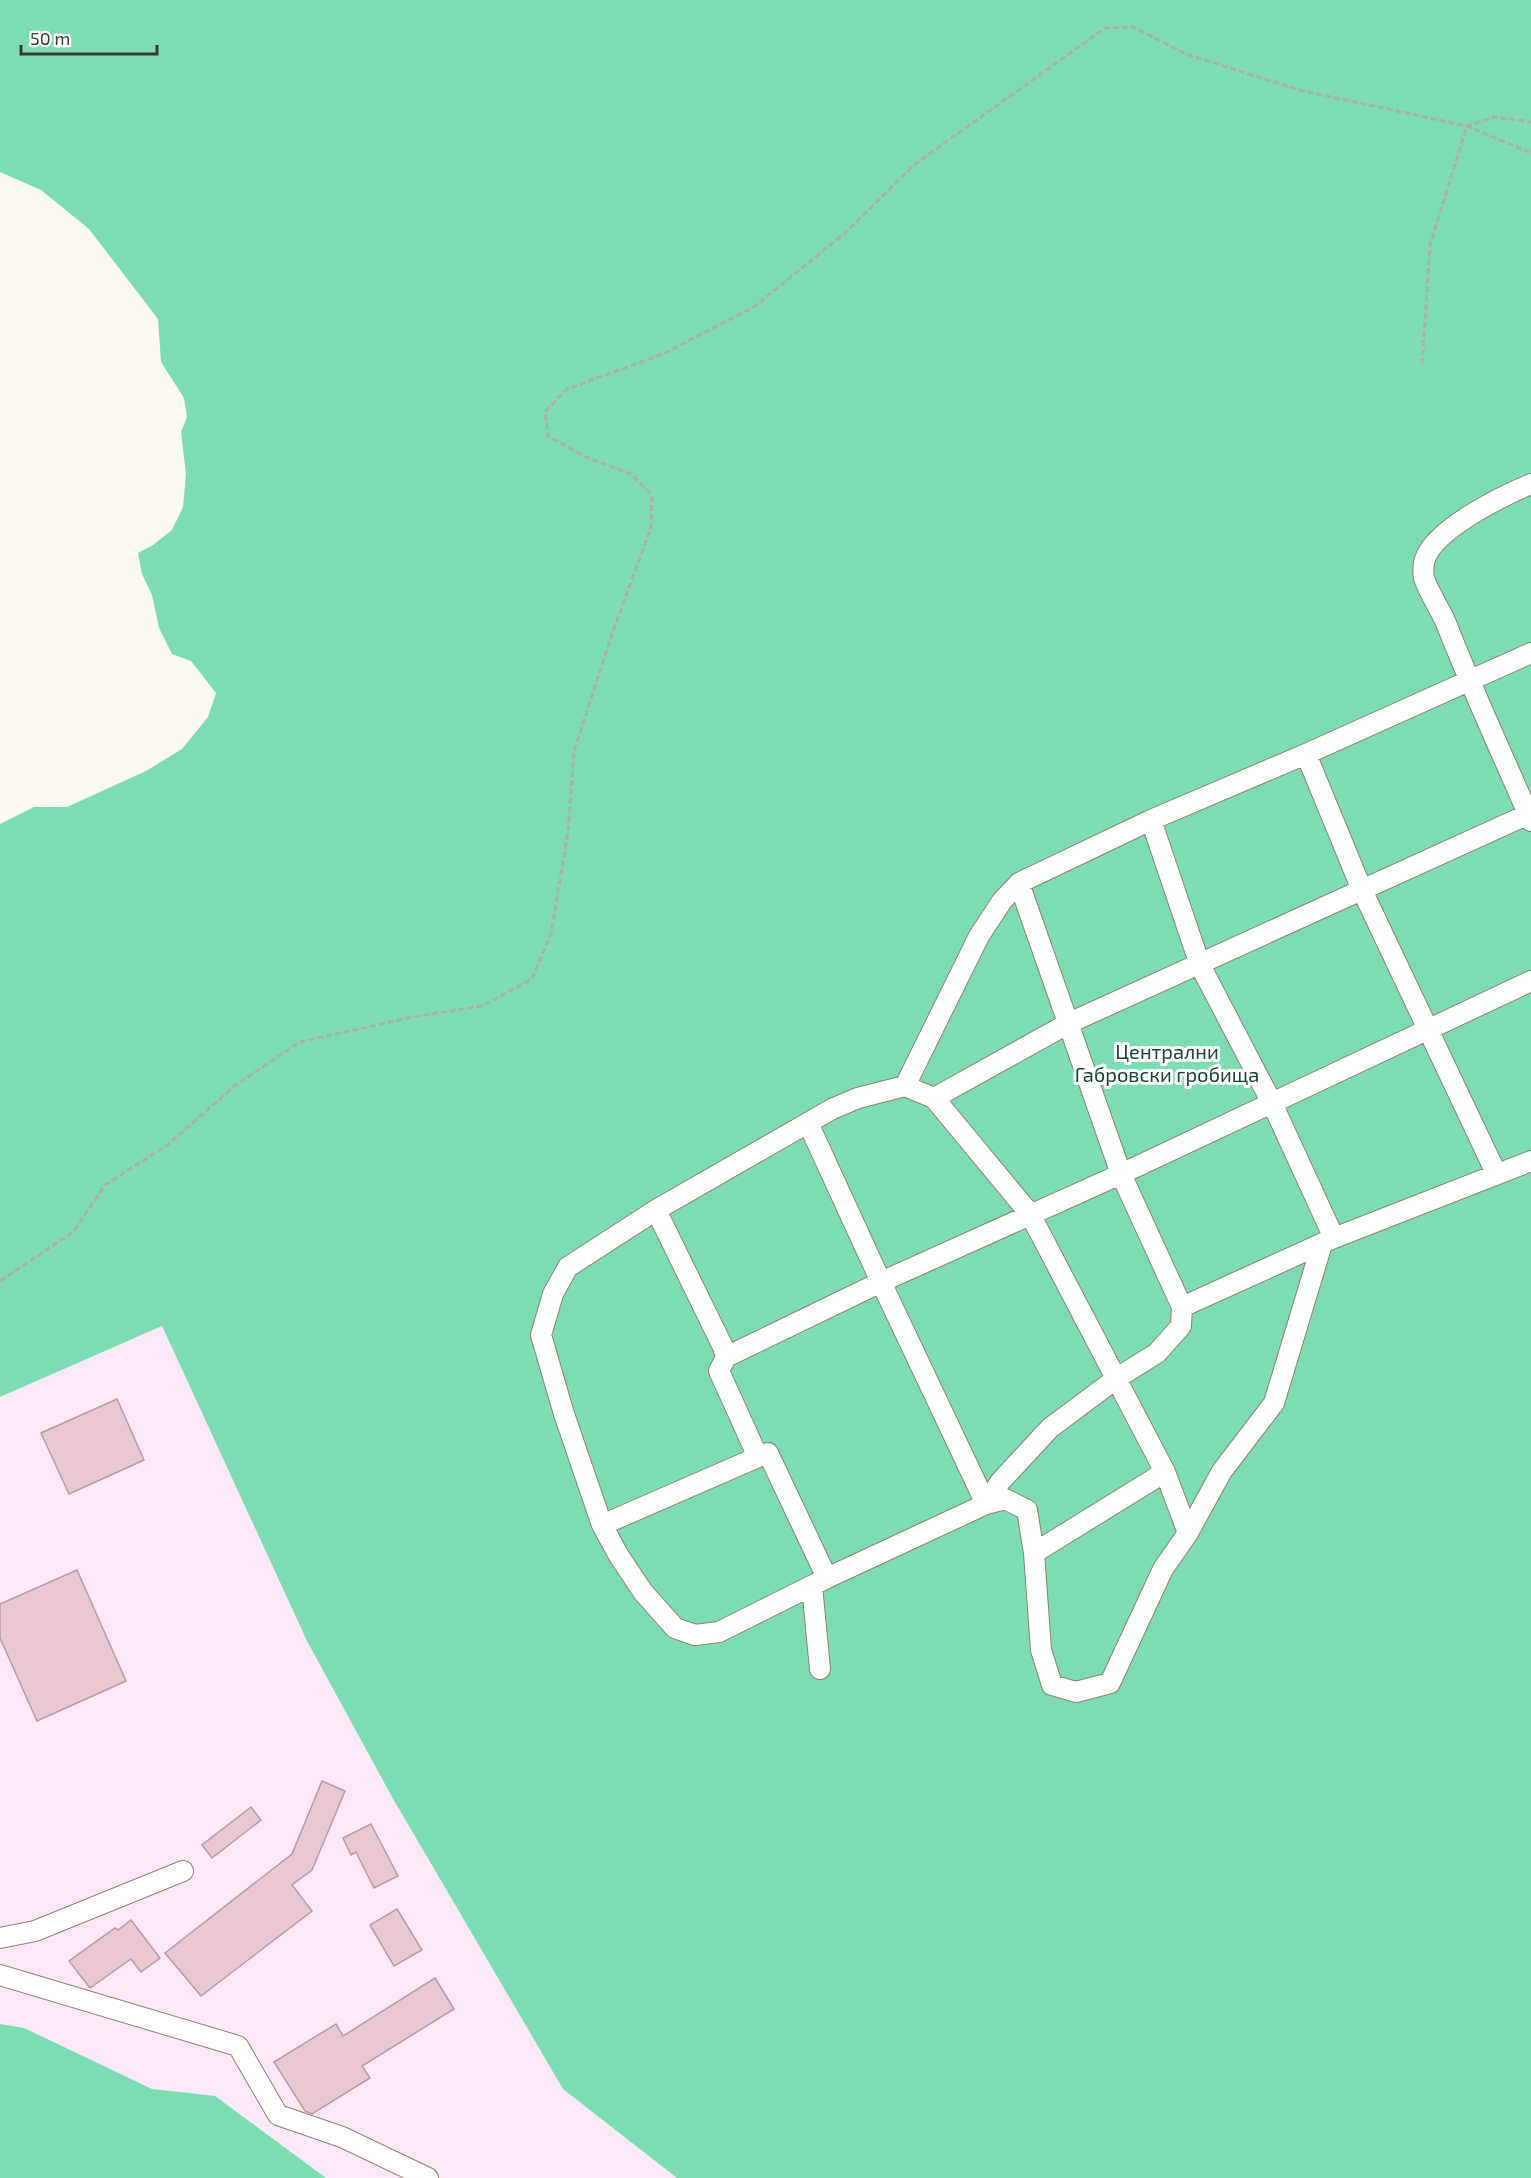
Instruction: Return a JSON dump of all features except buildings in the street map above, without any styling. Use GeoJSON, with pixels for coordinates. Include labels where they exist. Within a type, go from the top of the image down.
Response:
{"type":"FeatureCollection","features":[{"type":"Feature","properties":{"kind":"lane"},"geometry":{"type":"LineString","coordinates":[[934,1098],[1069,1023],[1530,816],[1468,680],[1439,606],[1424,577],[1424,562],[1431,547],[1448,531],[1494,501],[1531,484]]}},
{"type":"Feature","properties":{"kind":"lane"},"geometry":{"type":"LineString","coordinates":[[905,1086],[980,936],[1002,901],[1019,884],[1151,820],[1531,653]]}},
{"type":"Feature","properties":{"kind":"lane"},"geometry":{"type":"LineString","coordinates":[[1305,754],[1362,890],[1496,1173]]}},
{"type":"Feature","properties":{"kind":"lane"},"geometry":{"type":"LineString","coordinates":[[1151,820],[1200,965],[1272,1103],[1328,1241],[1274,1403],[1222,1471],[1188,1533],[1163,1569],[1110,1683],[1076,1692],[1052,1685],[1041,1650],[1034,1552],[1027,1510],[1005,1499],[986,1504],[819,1582],[719,1632],[695,1635],[675,1628],[644,1592],[619,1556],[602,1525],[564,1414],[541,1335],[553,1294],[568,1267],[656,1210],[808,1123],[858,1098],[905,1086],[934,1098],[1030,1214],[1165,1472],[1188,1533]]}},
{"type":"Feature","properties":{"kind":"lane"},"geometry":{"type":"LineString","coordinates":[[986,1504],[1000,1482],[1050,1428],[1117,1378],[1157,1353],[1181,1326],[1182,1307],[1121,1174],[1019,884]]}},
{"type":"Feature","properties":{"kind":"lane"},"geometry":{"type":"LineString","coordinates":[[758,1457],[719,1371],[726,1357],[880,1282],[1121,1174],[1531,981]]}},
{"type":"Feature","properties":{"kind":"lane"},"geometry":{"type":"LineString","coordinates":[[808,1123],[880,1282],[986,1504]]}},
{"type":"Feature","properties":{"kind":"lane"},"geometry":{"type":"LineString","coordinates":[[1182,1307],[1328,1241],[1531,1161]]}},
{"type":"Feature","properties":{"kind":"lane"},"geometry":{"type":"LineString","coordinates":[[656,1210],[726,1357]]}},
{"type":"Feature","properties":{"kind":"lane"},"geometry":{"type":"LineString","coordinates":[[602,1525],[768,1453],[819,1582],[820,1669]]}},
{"type":"Feature","properties":{"kind":"lane"},"geometry":{"type":"LineString","coordinates":[[1034,1552],[1165,1472]]}},
{"type":"Feature","properties":{"kind":"lane"},"geometry":{"type":"LineString","coordinates":[[0,1938],[35,1931],[183,1871]]}},
{"type":"Feature","properties":{"kind":"lane"},"geometry":{"type":"LineString","coordinates":[[0,1976],[238,2046],[278,2115],[342,2137],[428,2178]]}},
{"type":"Feature","properties":{"kind":"path"},"geometry":{"type":"LineString","coordinates":[[0,1281],[73,1232],[105,1185],[169,1144],[233,1087],[300,1042],[413,1017],[482,1006],[532,979],[551,934],[568,832],[574,751],[612,634],[651,528],[652,495],[631,474],[586,457],[548,436],[545,412],[567,389],[663,354],[754,307],[844,233],[914,165],[1105,28],[1133,27],[1186,54],[1299,90],[1467,126],[1531,153]]}},
{"type":"Feature","properties":{"kind":"path"},"geometry":{"type":"LineString","coordinates":[[1467,126],[1494,117],[1531,122]]}},
{"type":"Feature","properties":{"kind":"path"},"geometry":{"type":"LineString","coordinates":[[1422,364],[1430,245],[1467,126]]}},
{"type":"Feature","properties":{"kind":"shaded area"},"geometry":{"type":"Polygon","coordinates":[[[162,1326],[307,1641],[392,1797],[563,2089],[677,2178],[0,2178],[0,1397],[162,1326]]]}},
{"type":"Feature","properties":{"kind":"green space","name":"Централни Габровски гробища"},"geometry":{"type":"Polygon","coordinates":[[[0,0],[1531,0],[1531,2178],[677,2178],[563,2089],[392,1797],[307,1641],[162,1326],[0,1397],[0,824],[34,807],[67,807],[146,771],[182,749],[208,717],[216,693],[191,661],[172,654],[159,628],[152,595],[142,574],[138,553],[172,530],[183,507],[186,474],[181,432],[187,417],[184,398],[161,362],[158,319],[89,229],[41,190],[0,172],[0,0]]]}},
{"type":"Feature","properties":{"kind":"green space"},"geometry":{"type":"Polygon","coordinates":[[[0,2024],[24,2028],[152,2089],[215,2096],[326,2178],[0,2178],[0,2024]]]}}]}
